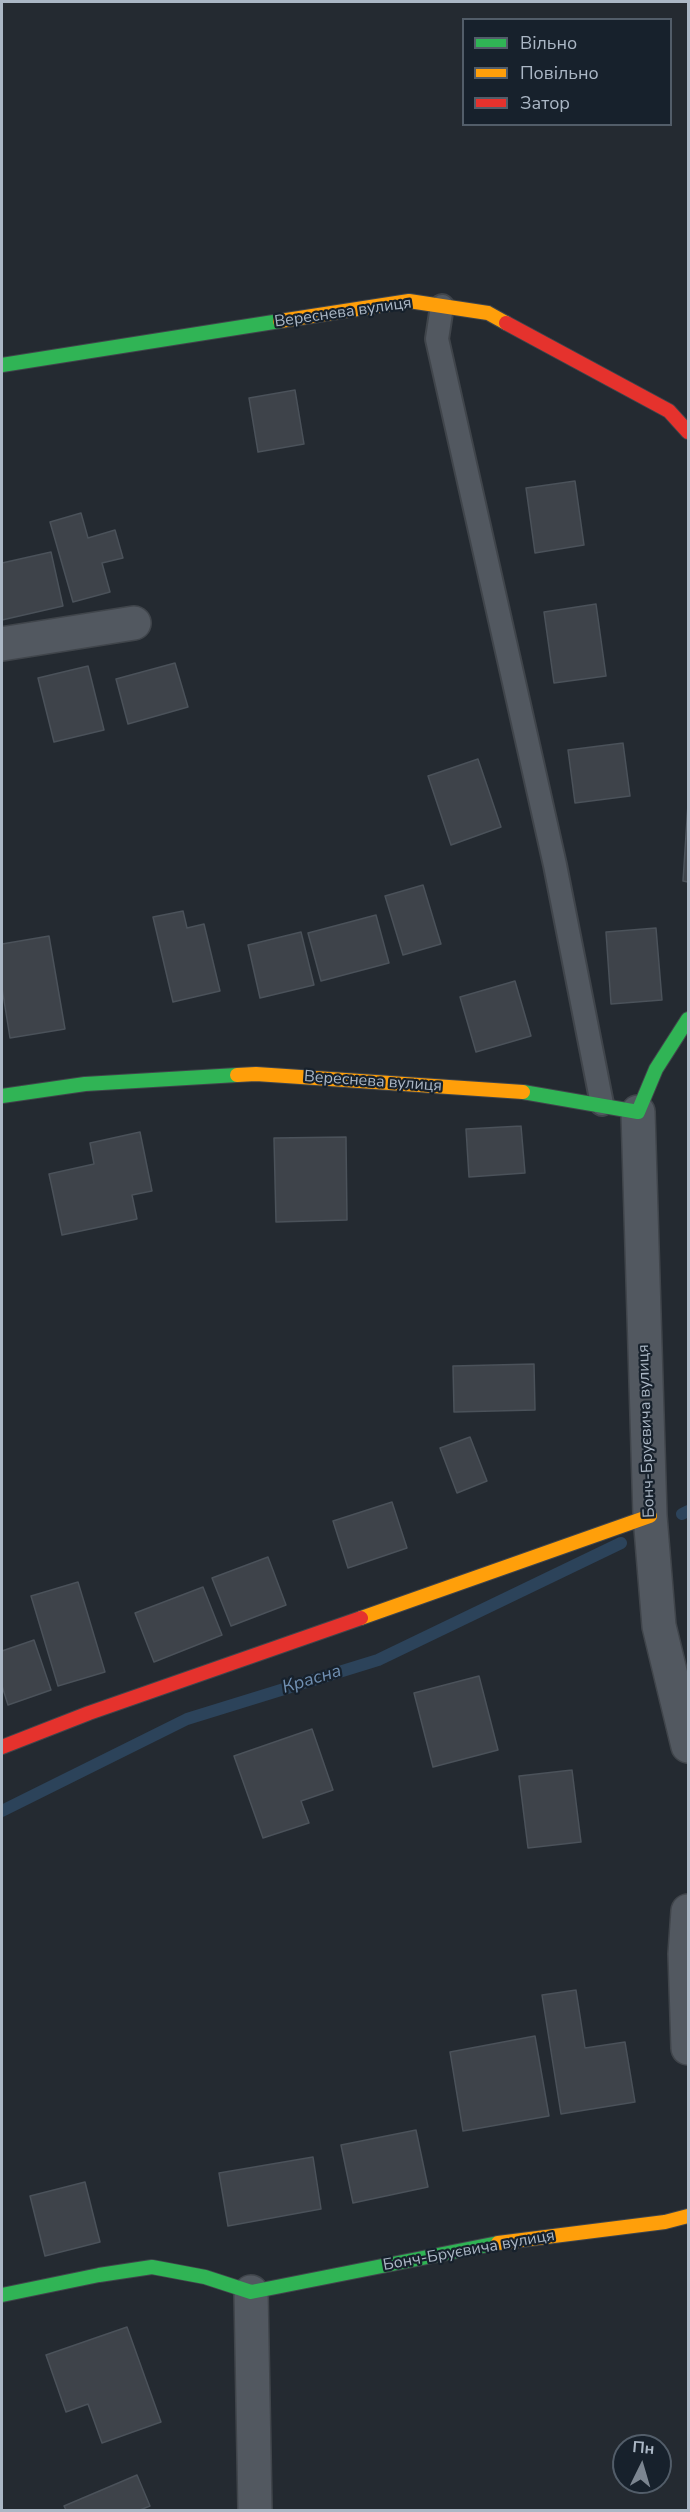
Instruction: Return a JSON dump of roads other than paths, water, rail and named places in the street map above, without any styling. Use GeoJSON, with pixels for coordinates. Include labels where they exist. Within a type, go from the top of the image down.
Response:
{"type":"FeatureCollection","features":[{"type":"Feature","properties":{"kind":"street","name":"Вереснева вулиця"},"geometry":{"type":"LineString","coordinates":[[2,365],[409,301],[488,313],[669,411],[688,432]]}},
{"type":"Feature","properties":{"kind":"street"},"geometry":{"type":"LineString","coordinates":[[2,644],[134,623]]}},
{"type":"Feature","properties":{"kind":"street"},"geometry":{"type":"LineString","coordinates":[[638,1112],[656,1069],[688,1019]]}},
{"type":"Feature","properties":{"kind":"street","name":"Вереснева вулиця"},"geometry":{"type":"LineString","coordinates":[[2,1096],[85,1084],[256,1074],[536,1093],[638,1112]]}},
{"type":"Feature","properties":{"kind":"street","name":"Бонч-Бруєвича вулиця"},"geometry":{"type":"LineString","coordinates":[[638,1112],[650,1516],[659,1626],[688,1746]]}},
{"type":"Feature","properties":{"kind":"street"},"geometry":{"type":"LineString","coordinates":[[2,1747],[100,1709],[650,1516]]}},
{"type":"Feature","properties":{"kind":"street"},"geometry":{"type":"LineString","coordinates":[[688,1911],[685,1954],[688,2048]]}},
{"type":"Feature","properties":{"kind":"street","name":"Бонч-Бруєвича вулиця"},"geometry":{"type":"LineString","coordinates":[[2,2295],[99,2275],[152,2267],[206,2277],[251,2292],[509,2241],[665,2222],[688,2216]]}},
{"type":"Feature","properties":{"kind":"street"},"geometry":{"type":"LineString","coordinates":[[251,2292],[255,2511]]}},
{"type":"Feature","properties":{"kind":"lane"},"geometry":{"type":"LineString","coordinates":[[442,306],[437,339],[555,865],[602,1104]]}},
{"type":"Feature","properties":{"kind":"waterway","name":"Красна"},"geometry":{"type":"LineString","coordinates":[[682,1514],[688,1511]]}},
{"type":"Feature","properties":{"kind":"waterway","name":"Красна"},"geometry":{"type":"LineString","coordinates":[[2,1811],[187,1719],[378,1660],[621,1543]]}}]}
